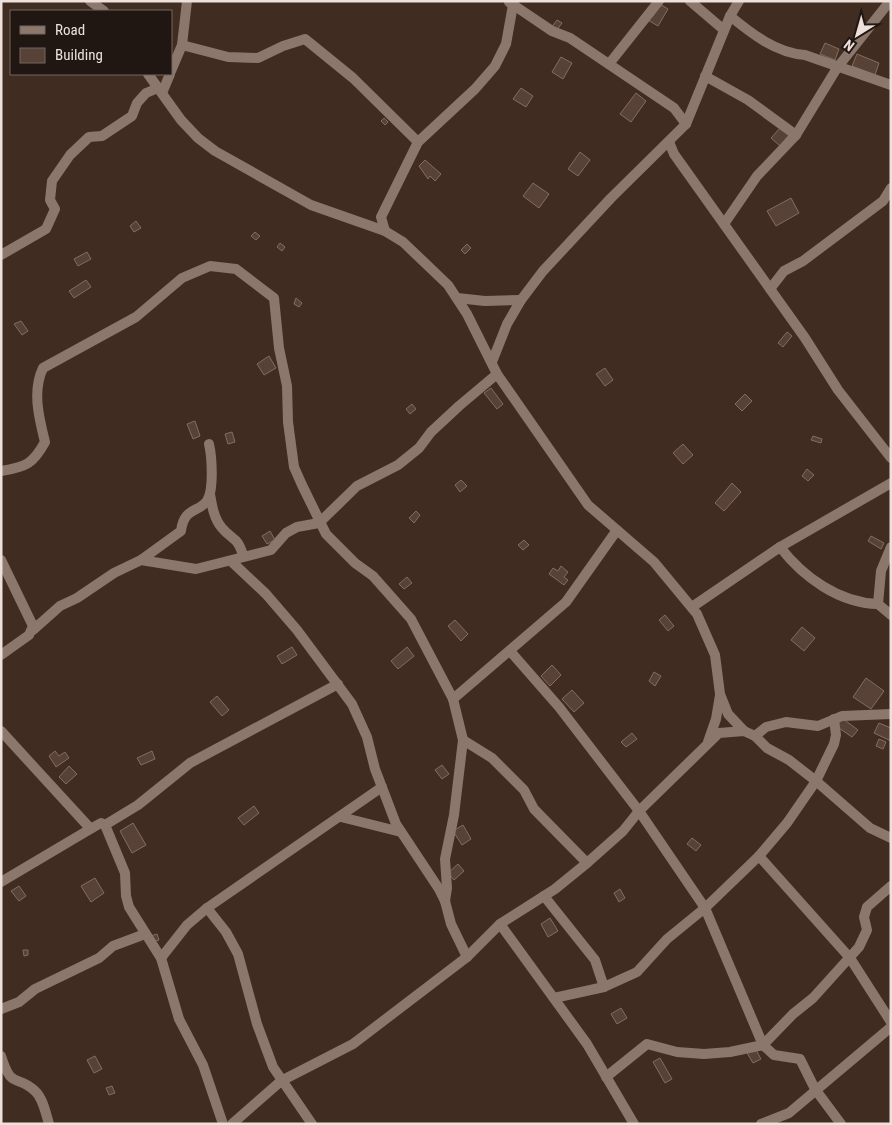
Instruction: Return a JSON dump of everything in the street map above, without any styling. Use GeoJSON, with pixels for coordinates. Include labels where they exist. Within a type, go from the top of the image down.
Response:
{"type":"FeatureCollection","features":[{"type":"Feature","properties":{"kind":"street"},"geometry":{"type":"LineString","coordinates":[[90,1],[103,10]]}},
{"type":"Feature","properties":{"kind":"street"},"geometry":{"type":"LineString","coordinates":[[172,70],[182,45],[187,1]]}},
{"type":"Feature","properties":{"kind":"street"},"geometry":{"type":"LineString","coordinates":[[609,64],[659,1]]}},
{"type":"Feature","properties":{"kind":"street"},"geometry":{"type":"LineString","coordinates":[[690,1],[724,30]]}},
{"type":"Feature","properties":{"kind":"street"},"geometry":{"type":"LineString","coordinates":[[492,362],[507,324],[521,300],[543,271],[611,198],[686,124],[730,16],[739,1]]}},
{"type":"Feature","properties":{"kind":"street"},"geometry":{"type":"LineString","coordinates":[[724,224],[757,176],[796,135],[837,68],[890,1]]}},
{"type":"Feature","properties":{"kind":"street"},"geometry":{"type":"LineString","coordinates":[[385,231],[381,216],[418,142],[475,90],[495,66],[506,44],[511,3],[552,31],[570,38],[674,108],[686,124]]}},
{"type":"Feature","properties":{"kind":"street"},"geometry":{"type":"LineString","coordinates":[[730,16],[755,37],[792,54],[805,55],[891,86]]}},
{"type":"Feature","properties":{"kind":"street"},"geometry":{"type":"LineString","coordinates":[[182,45],[228,57],[258,58],[283,46],[305,39],[354,78],[418,142]]}},
{"type":"Feature","properties":{"kind":"street"},"geometry":{"type":"LineString","coordinates":[[149,75],[181,120],[198,138],[215,151],[311,205],[385,231],[403,242],[448,285],[457,298],[497,374],[588,505],[654,562],[692,607],[707,633],[715,656],[720,694],[728,714],[744,731],[755,736],[767,748],[788,760],[816,781],[870,828],[891,838]]}},
{"type":"Feature","properties":{"kind":"street"},"geometry":{"type":"LineString","coordinates":[[1,256],[46,229],[55,209],[50,200],[52,181],[70,155],[89,137],[102,136],[132,116],[136,103],[146,93],[160,90],[169,75]]}},
{"type":"Feature","properties":{"kind":"street"},"geometry":{"type":"LineString","coordinates":[[705,76],[748,100],[796,135]]}},
{"type":"Feature","properties":{"kind":"street"},"geometry":{"type":"LineString","coordinates":[[669,142],[674,154],[806,338],[838,390],[891,458]]}},
{"type":"Feature","properties":{"kind":"street"},"geometry":{"type":"LineString","coordinates":[[770,289],[784,271],[803,261],[883,201],[891,188]]}},
{"type":"Feature","properties":{"kind":"street"},"geometry":{"type":"LineString","coordinates":[[1,472],[24,467],[37,457],[45,442],[39,417],[37,381],[43,368],[136,317],[182,278],[210,266],[236,269],[274,298],[278,348],[287,386],[288,422],[294,466],[319,523],[326,534],[355,563],[373,576],[411,619],[453,699],[463,740],[454,815],[445,859],[447,888],[445,901]]}},
{"type":"Feature","properties":{"kind":"street"},"geometry":{"type":"LineString","coordinates":[[457,298],[485,301],[521,300]]}},
{"type":"Feature","properties":{"kind":"street"},"geometry":{"type":"LineString","coordinates":[[141,560],[196,569],[271,550],[286,533],[297,527],[319,523],[357,486],[398,465],[419,448],[431,432],[458,406],[497,374]]}},
{"type":"Feature","properties":{"kind":"street"},"geometry":{"type":"LineString","coordinates":[[1,655],[60,606],[77,598],[114,573],[141,560],[181,532],[182,524],[187,515],[206,502],[210,494],[212,482],[209,444]]}},
{"type":"Feature","properties":{"kind":"street"},"geometry":{"type":"LineString","coordinates":[[692,607],[780,547],[891,483]]}},
{"type":"Feature","properties":{"kind":"street"},"geometry":{"type":"LineString","coordinates":[[210,494],[217,520],[224,531],[238,541],[243,556]]}},
{"type":"Feature","properties":{"kind":"street"},"geometry":{"type":"LineString","coordinates":[[453,699],[566,602],[617,530]]}},
{"type":"Feature","properties":{"kind":"street"},"geometry":{"type":"LineString","coordinates":[[780,547],[789,559],[819,584],[864,603],[878,604],[891,616]]}},
{"type":"Feature","properties":{"kind":"street"},"geometry":{"type":"LineString","coordinates":[[878,604],[882,571],[890,551]]}},
{"type":"Feature","properties":{"kind":"street"},"geometry":{"type":"LineString","coordinates":[[1,560],[33,630]]}},
{"type":"Feature","properties":{"kind":"street"},"geometry":{"type":"LineString","coordinates":[[231,561],[276,606],[352,704],[367,737],[382,787],[401,832],[429,872],[445,901],[451,924],[467,957]]}},
{"type":"Feature","properties":{"kind":"street"},"geometry":{"type":"LineString","coordinates":[[510,651],[558,707],[639,811],[705,908],[763,1045],[774,1055],[800,1059],[816,1089],[841,1124]]}},
{"type":"Feature","properties":{"kind":"street"},"geometry":{"type":"LineString","coordinates":[[1,882],[92,828],[101,824],[105,825],[138,805],[190,763],[338,684]]}},
{"type":"Feature","properties":{"kind":"street"},"geometry":{"type":"LineString","coordinates":[[708,742],[716,719],[720,694]]}},
{"type":"Feature","properties":{"kind":"street"},"geometry":{"type":"LineString","coordinates":[[755,736],[766,727],[786,722],[818,726],[834,719],[858,715],[891,714]]}},
{"type":"Feature","properties":{"kind":"street"},"geometry":{"type":"LineString","coordinates":[[554,998],[604,987],[637,972],[667,939],[705,908],[759,856],[787,823],[816,781],[834,744],[836,735],[834,719]]}},
{"type":"Feature","properties":{"kind":"street"},"geometry":{"type":"LineString","coordinates":[[1,731],[92,828]]}},
{"type":"Feature","properties":{"kind":"street"},"geometry":{"type":"LineString","coordinates":[[232,1124],[281,1081],[353,1044],[467,957],[500,924],[544,896],[587,863],[623,831],[639,811],[719,733],[744,731]]}},
{"type":"Feature","properties":{"kind":"street"},"geometry":{"type":"LineString","coordinates":[[463,740],[492,758],[524,790],[534,809],[587,863]]}},
{"type":"Feature","properties":{"kind":"street"},"geometry":{"type":"LineString","coordinates":[[161,958],[187,925],[207,908],[261,872],[294,846],[341,817],[382,787]]}},
{"type":"Feature","properties":{"kind":"street"},"geometry":{"type":"LineString","coordinates":[[341,817],[401,832]]}},
{"type":"Feature","properties":{"kind":"street"},"geometry":{"type":"LineString","coordinates":[[105,825],[125,873],[126,896],[129,908],[161,958],[180,1019],[203,1065],[223,1124]]}},
{"type":"Feature","properties":{"kind":"street"},"geometry":{"type":"LineString","coordinates":[[759,856],[850,958],[891,1022]]}},
{"type":"Feature","properties":{"kind":"street"},"geometry":{"type":"LineString","coordinates":[[606,1076],[647,1044],[677,1052],[704,1054],[730,1052],[763,1045],[793,1014],[813,998],[850,958],[865,939],[867,930],[864,917],[867,907],[891,886]]}},
{"type":"Feature","properties":{"kind":"street"},"geometry":{"type":"LineString","coordinates":[[544,896],[595,960],[604,987]]}},
{"type":"Feature","properties":{"kind":"street"},"geometry":{"type":"LineString","coordinates":[[207,908],[226,932],[238,954],[266,1051],[281,1081],[312,1124]]}},
{"type":"Feature","properties":{"kind":"street"},"geometry":{"type":"LineString","coordinates":[[500,924],[587,1044],[634,1124]]}},
{"type":"Feature","properties":{"kind":"street"},"geometry":{"type":"LineString","coordinates":[[1,1010],[18,1002],[35,989],[99,958],[113,946],[145,934]]}},
{"type":"Feature","properties":{"kind":"street"},"geometry":{"type":"LineString","coordinates":[[761,1124],[789,1113],[891,1026]]}},
{"type":"Feature","properties":{"kind":"street"},"geometry":{"type":"LineString","coordinates":[[1,1056],[6,1072],[13,1081],[35,1091],[42,1101],[49,1124]]}},
{"type":"Feature","properties":{"kind":"building"},"geometry":{"type":"Polygon","coordinates":[[[658,3],[668,9],[658,26],[648,20],[658,3]]]}},
{"type":"Feature","properties":{"kind":"building"},"geometry":{"type":"Polygon","coordinates":[[[557,20],[562,23],[556,31],[551,28],[557,20]]]}},
{"type":"Feature","properties":{"kind":"building"},"geometry":{"type":"Polygon","coordinates":[[[825,43],[839,49],[835,60],[820,54],[825,43]]]}},
{"type":"Feature","properties":{"kind":"building"},"geometry":{"type":"Polygon","coordinates":[[[857,54],[879,63],[875,75],[852,66],[857,54]]]}},
{"type":"Feature","properties":{"kind":"building"},"geometry":{"type":"Polygon","coordinates":[[[561,57],[572,63],[563,79],[552,72],[561,57]]]}},
{"type":"Feature","properties":{"kind":"building"},"geometry":{"type":"Polygon","coordinates":[[[521,88],[533,96],[526,107],[513,99],[521,88]]]}},
{"type":"Feature","properties":{"kind":"building"},"geometry":{"type":"Polygon","coordinates":[[[636,93],[646,101],[631,122],[620,114],[636,93]]]}},
{"type":"Feature","properties":{"kind":"building"},"geometry":{"type":"Polygon","coordinates":[[[384,118],[388,122],[385,125],[381,121],[384,118]]]}},
{"type":"Feature","properties":{"kind":"building"},"geometry":{"type":"Polygon","coordinates":[[[780,128],[789,135],[780,146],[771,138],[780,128]]]}},
{"type":"Feature","properties":{"kind":"building"},"geometry":{"type":"Polygon","coordinates":[[[580,152],[590,160],[578,176],[568,169],[580,152]]]}},
{"type":"Feature","properties":{"kind":"building"},"geometry":{"type":"Polygon","coordinates":[[[425,160],[441,174],[435,181],[430,176],[428,179],[419,166],[425,160]]]}},
{"type":"Feature","properties":{"kind":"building"},"geometry":{"type":"Polygon","coordinates":[[[533,183],[549,194],[539,208],[523,196],[533,183]]]}},
{"type":"Feature","properties":{"kind":"building"},"geometry":{"type":"Polygon","coordinates":[[[791,198],[799,213],[776,226],[767,211],[791,198]]]}},
{"type":"Feature","properties":{"kind":"building"},"geometry":{"type":"Polygon","coordinates":[[[136,221],[141,228],[134,232],[130,226],[136,221]]]}},
{"type":"Feature","properties":{"kind":"building"},"geometry":{"type":"Polygon","coordinates":[[[255,232],[260,236],[256,240],[251,236],[255,232]]]}},
{"type":"Feature","properties":{"kind":"building"},"geometry":{"type":"Polygon","coordinates":[[[280,243],[285,247],[282,251],[277,247],[280,243]]]}},
{"type":"Feature","properties":{"kind":"building"},"geometry":{"type":"Polygon","coordinates":[[[467,244],[471,248],[465,254],[461,250],[467,244]]]}},
{"type":"Feature","properties":{"kind":"building"},"geometry":{"type":"Polygon","coordinates":[[[87,252],[91,259],[78,266],[74,259],[87,252]]]}},
{"type":"Feature","properties":{"kind":"building"},"geometry":{"type":"Polygon","coordinates":[[[86,280],[91,287],[74,298],[69,291],[86,280]]]}},
{"type":"Feature","properties":{"kind":"building"},"geometry":{"type":"Polygon","coordinates":[[[296,298],[302,303],[299,307],[294,304],[296,298]]]}},
{"type":"Feature","properties":{"kind":"building"},"geometry":{"type":"Polygon","coordinates":[[[21,321],[28,331],[22,335],[14,324],[21,321]]]}},
{"type":"Feature","properties":{"kind":"building"},"geometry":{"type":"Polygon","coordinates":[[[787,332],[792,336],[783,347],[778,343],[787,332]]]}},
{"type":"Feature","properties":{"kind":"building"},"geometry":{"type":"Polygon","coordinates":[[[269,356],[276,368],[264,375],[257,364],[269,356]]]}},
{"type":"Feature","properties":{"kind":"building"},"geometry":{"type":"Polygon","coordinates":[[[605,368],[613,380],[605,386],[596,374],[605,368]]]}},
{"type":"Feature","properties":{"kind":"building"},"geometry":{"type":"Polygon","coordinates":[[[491,388],[503,404],[497,409],[484,393],[491,388]]]}},
{"type":"Feature","properties":{"kind":"building"},"geometry":{"type":"Polygon","coordinates":[[[745,394],[752,401],[742,411],[735,404],[745,394]]]}},
{"type":"Feature","properties":{"kind":"building"},"geometry":{"type":"Polygon","coordinates":[[[412,404],[416,409],[410,414],[406,409],[412,404]]]}},
{"type":"Feature","properties":{"kind":"building"},"geometry":{"type":"Polygon","coordinates":[[[195,421],[200,436],[193,439],[187,424],[195,421]]]}},
{"type":"Feature","properties":{"kind":"building"},"geometry":{"type":"Polygon","coordinates":[[[232,432],[235,442],[228,444],[225,434],[232,432]]]}},
{"type":"Feature","properties":{"kind":"building"},"geometry":{"type":"Polygon","coordinates":[[[813,436],[822,439],[821,443],[811,440],[813,436]]]}},
{"type":"Feature","properties":{"kind":"building"},"geometry":{"type":"Polygon","coordinates":[[[683,444],[693,455],[683,464],[673,453],[683,444]]]}},
{"type":"Feature","properties":{"kind":"building"},"geometry":{"type":"Polygon","coordinates":[[[807,469],[814,475],[808,481],[802,476],[807,469]]]}},
{"type":"Feature","properties":{"kind":"building"},"geometry":{"type":"Polygon","coordinates":[[[461,480],[467,486],[460,492],[455,485],[461,480]]]}},
{"type":"Feature","properties":{"kind":"building"},"geometry":{"type":"Polygon","coordinates":[[[732,483],[741,492],[724,511],[715,503],[732,483]]]}},
{"type":"Feature","properties":{"kind":"building"},"geometry":{"type":"Polygon","coordinates":[[[416,511],[420,515],[414,523],[409,518],[416,511]]]}},
{"type":"Feature","properties":{"kind":"building"},"geometry":{"type":"Polygon","coordinates":[[[270,531],[275,540],[267,544],[262,536],[270,531]]]}},
{"type":"Feature","properties":{"kind":"building"},"geometry":{"type":"Polygon","coordinates":[[[871,536],[884,543],[881,549],[868,541],[871,536]]]}},
{"type":"Feature","properties":{"kind":"building"},"geometry":{"type":"Polygon","coordinates":[[[524,540],[529,545],[523,550],[518,545],[524,540]]]}},
{"type":"Feature","properties":{"kind":"building"},"geometry":{"type":"Polygon","coordinates":[[[561,566],[568,572],[564,577],[568,580],[564,585],[549,574],[553,568],[558,571],[561,566]]]}},
{"type":"Feature","properties":{"kind":"building"},"geometry":{"type":"Polygon","coordinates":[[[407,577],[412,583],[404,589],[399,584],[407,577]]]}},
{"type":"Feature","properties":{"kind":"building"},"geometry":{"type":"Polygon","coordinates":[[[665,615],[674,626],[668,631],[659,620],[665,615]]]}},
{"type":"Feature","properties":{"kind":"building"},"geometry":{"type":"Polygon","coordinates":[[[455,620],[468,634],[461,641],[448,626],[455,620]]]}},
{"type":"Feature","properties":{"kind":"building"},"geometry":{"type":"Polygon","coordinates":[[[802,627],[815,638],[804,651],[791,640],[802,627]]]}},
{"type":"Feature","properties":{"kind":"building"},"geometry":{"type":"Polygon","coordinates":[[[292,647],[297,655],[282,664],[277,656],[292,647]]]}},
{"type":"Feature","properties":{"kind":"building"},"geometry":{"type":"Polygon","coordinates":[[[407,647],[414,656],[398,669],[391,661],[407,647]]]}},
{"type":"Feature","properties":{"kind":"building"},"geometry":{"type":"Polygon","coordinates":[[[552,665],[561,675],[550,686],[541,676],[552,665]]]}},
{"type":"Feature","properties":{"kind":"building"},"geometry":{"type":"Polygon","coordinates":[[[654,672],[661,676],[655,686],[649,681],[654,672]]]}},
{"type":"Feature","properties":{"kind":"building"},"geometry":{"type":"Polygon","coordinates":[[[866,678],[884,691],[871,709],[853,697],[866,678]]]}},
{"type":"Feature","properties":{"kind":"building"},"geometry":{"type":"Polygon","coordinates":[[[572,690],[584,703],[574,712],[562,699],[572,690]]]}},
{"type":"Feature","properties":{"kind":"building"},"geometry":{"type":"Polygon","coordinates":[[[217,696],[229,710],[222,716],[210,702],[217,696]]]}},
{"type":"Feature","properties":{"kind":"building"},"geometry":{"type":"Polygon","coordinates":[[[842,718],[858,730],[852,737],[836,726],[842,718]]]}},
{"type":"Feature","properties":{"kind":"building"},"geometry":{"type":"Polygon","coordinates":[[[879,723],[891,728],[891,741],[874,733],[879,723]]]}},
{"type":"Feature","properties":{"kind":"building"},"geometry":{"type":"Polygon","coordinates":[[[632,733],[637,739],[626,747],[621,742],[632,733]]]}},
{"type":"Feature","properties":{"kind":"building"},"geometry":{"type":"Polygon","coordinates":[[[879,739],[886,742],[883,749],[876,746],[879,739]]]}},
{"type":"Feature","properties":{"kind":"building"},"geometry":{"type":"Polygon","coordinates":[[[55,751],[59,756],[65,752],[69,758],[56,767],[49,756],[55,751]]]}},
{"type":"Feature","properties":{"kind":"building"},"geometry":{"type":"Polygon","coordinates":[[[152,751],[155,759],[141,765],[137,758],[152,751]]]}},
{"type":"Feature","properties":{"kind":"building"},"geometry":{"type":"Polygon","coordinates":[[[442,765],[449,774],[442,779],[435,770],[442,765]]]}},
{"type":"Feature","properties":{"kind":"building"},"geometry":{"type":"Polygon","coordinates":[[[69,766],[77,774],[66,784],[59,777],[69,766]]]}},
{"type":"Feature","properties":{"kind":"building"},"geometry":{"type":"Polygon","coordinates":[[[254,806],[259,813],[244,825],[238,818],[254,806]]]}},
{"type":"Feature","properties":{"kind":"building"},"geometry":{"type":"Polygon","coordinates":[[[133,823],[146,845],[132,853],[120,831],[133,823]]]}},
{"type":"Feature","properties":{"kind":"building"},"geometry":{"type":"Polygon","coordinates":[[[463,825],[471,839],[462,845],[453,831],[463,825]]]}},
{"type":"Feature","properties":{"kind":"building"},"geometry":{"type":"Polygon","coordinates":[[[692,838],[701,845],[696,851],[687,844],[692,838]]]}},
{"type":"Feature","properties":{"kind":"building"},"geometry":{"type":"Polygon","coordinates":[[[458,864],[464,871],[454,880],[448,873],[458,864]]]}},
{"type":"Feature","properties":{"kind":"building"},"geometry":{"type":"Polygon","coordinates":[[[95,878],[104,893],[91,902],[81,886],[95,878]]]}},
{"type":"Feature","properties":{"kind":"building"},"geometry":{"type":"Polygon","coordinates":[[[19,886],[26,896],[19,901],[11,891],[19,886]]]}},
{"type":"Feature","properties":{"kind":"building"},"geometry":{"type":"Polygon","coordinates":[[[620,889],[625,898],[619,902],[614,893],[620,889]]]}},
{"type":"Feature","properties":{"kind":"building"},"geometry":{"type":"Polygon","coordinates":[[[550,918],[558,931],[548,937],[541,924],[550,918]]]}},
{"type":"Feature","properties":{"kind":"building"},"geometry":{"type":"Polygon","coordinates":[[[157,934],[159,940],[153,942],[151,936],[157,934]]]}},
{"type":"Feature","properties":{"kind":"building"},"geometry":{"type":"Polygon","coordinates":[[[23,950],[28,950],[28,955],[24,956],[23,950]]]}},
{"type":"Feature","properties":{"kind":"building"},"geometry":{"type":"Polygon","coordinates":[[[621,1008],[627,1018],[617,1024],[611,1014],[621,1008]]]}},
{"type":"Feature","properties":{"kind":"building"},"geometry":{"type":"Polygon","coordinates":[[[755,1048],[761,1059],[753,1063],[747,1053],[755,1048]]]}},
{"type":"Feature","properties":{"kind":"building"},"geometry":{"type":"Polygon","coordinates":[[[95,1056],[102,1069],[94,1073],[87,1060],[95,1056]]]}},
{"type":"Feature","properties":{"kind":"building"},"geometry":{"type":"Polygon","coordinates":[[[660,1058],[672,1079],[665,1083],[653,1062],[660,1058]]]}},
{"type":"Feature","properties":{"kind":"building"},"geometry":{"type":"Polygon","coordinates":[[[112,1086],[115,1093],[109,1095],[106,1088],[112,1086]]]}}]}
